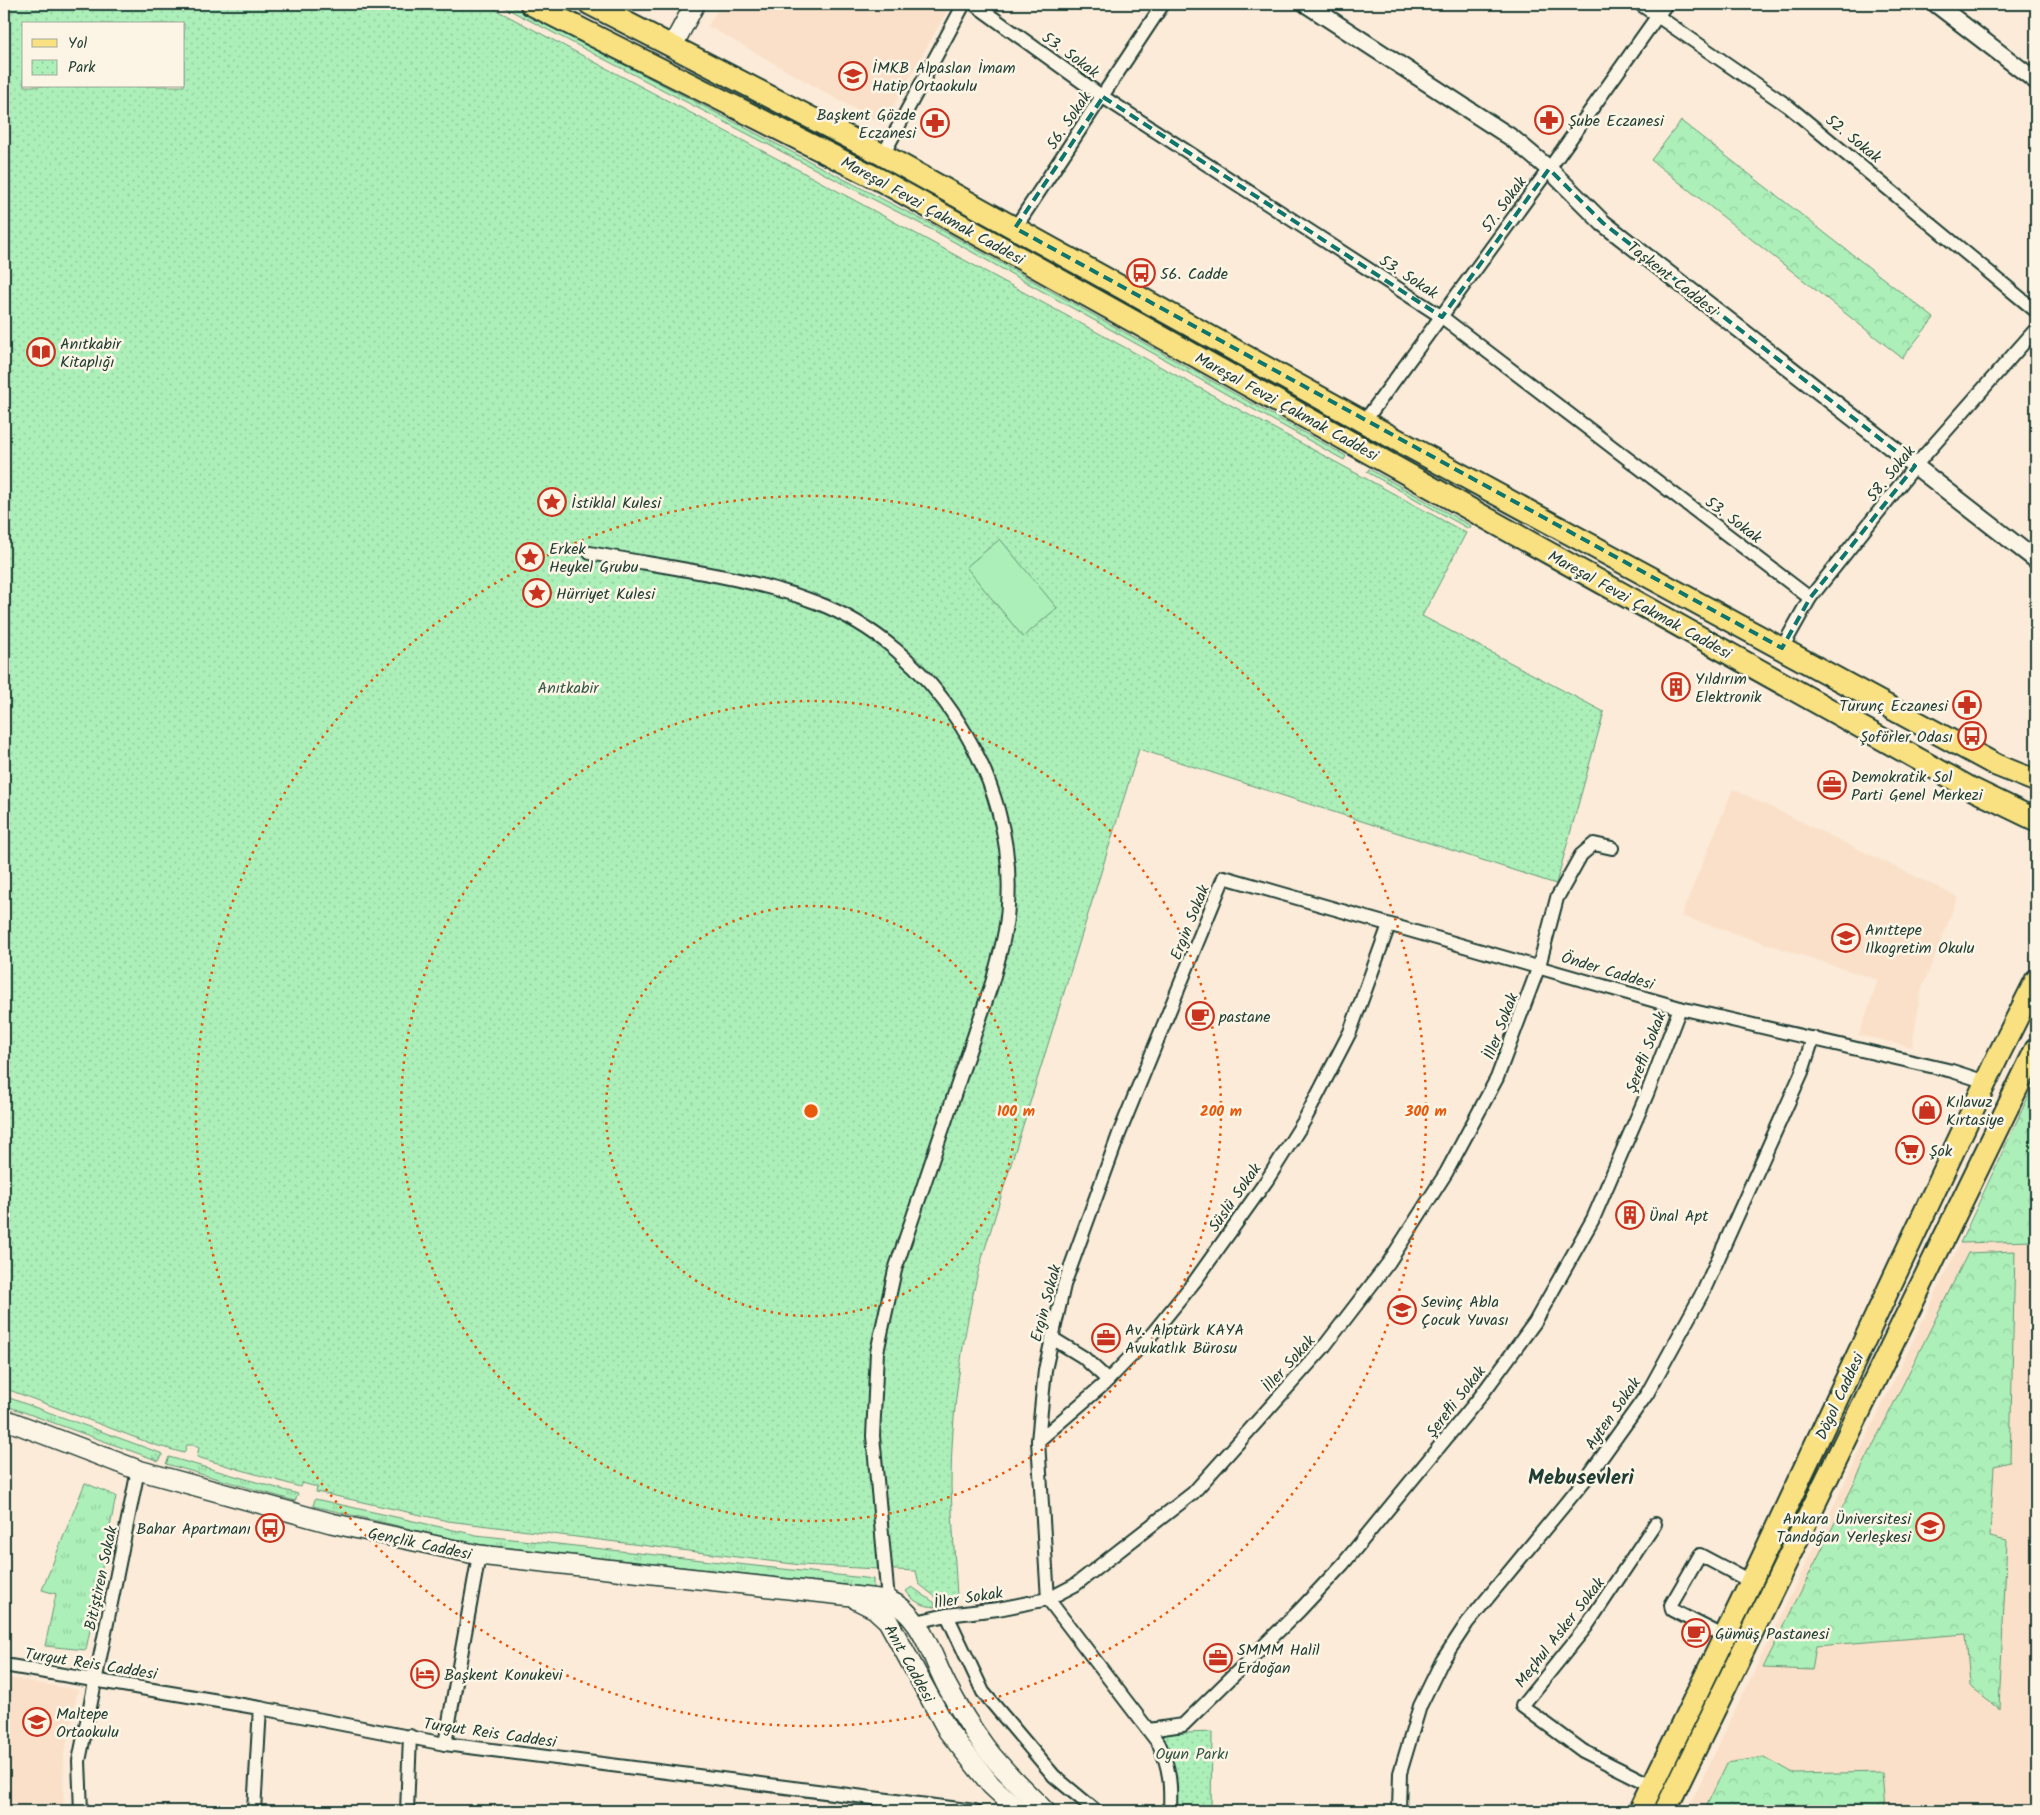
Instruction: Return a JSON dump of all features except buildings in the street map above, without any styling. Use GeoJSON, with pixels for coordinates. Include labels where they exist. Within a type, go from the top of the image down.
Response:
{"type":"FeatureCollection","features":[{"type":"Feature","properties":{"kind":"main road","name":"Mareşal Fevzi Çakmak Caddesi"},"geometry":{"type":"LineString","coordinates":[[531,4],[882,181],[1970,788],[2036,820]]}},
{"type":"Feature","properties":{"kind":"main road","name":"Mareşal Fevzi Çakmak Caddesi"},"geometry":{"type":"LineString","coordinates":[[590,4],[882,155],[1364,422],[1996,764],[2036,780]]}},
{"type":"Feature","properties":{"kind":"main road"},"geometry":{"type":"LineString","coordinates":[[673,46],[695,4]]}},
{"type":"Feature","properties":{"kind":"main road","name":"Dögol Caddesi"},"geometry":{"type":"LineString","coordinates":[[1640,1811],[1725,1637],[1986,1082],[2036,980]]}},
{"type":"Feature","properties":{"kind":"main road","name":"Dögol Caddesi"},"geometry":{"type":"LineString","coordinates":[[1665,1811],[2036,1049]]}},
{"type":"Feature","properties":{"kind":"main road","name":"Gençlik Caddesi"},"geometry":{"type":"LineString","coordinates":[[4,1419],[138,1470],[331,1523],[479,1555],[851,1597]]}},
{"type":"Feature","properties":{"kind":"main road","name":"Anıt Caddesi"},"geometry":{"type":"LineString","coordinates":[[851,1597],[888,1600],[896,1603],[916,1622],[964,1716],[1002,1768],[1045,1811]]}},
{"type":"Feature","properties":{"kind":"main road","name":"Anıt Caddesi"},"geometry":{"type":"LineString","coordinates":[[851,1597],[879,1612],[892,1627],[948,1731],[991,1784],[1019,1811]]}},
{"type":"Feature","properties":{"kind":"main road"},"geometry":{"type":"LineString","coordinates":[[888,1600],[892,1627]]}},
{"type":"Feature","properties":{"kind":"street"},"geometry":{"type":"LineString","coordinates":[[882,155],[964,4]]}},
{"type":"Feature","properties":{"kind":"street","name":"53. Sokak"},"geometry":{"type":"LineString","coordinates":[[974,4],[1103,97],[1442,317],[1810,598]]}},
{"type":"Feature","properties":{"kind":"street","name":"56. Sokak"},"geometry":{"type":"LineString","coordinates":[[1015,228],[1163,4]]}},
{"type":"Feature","properties":{"kind":"street","name":"Taşkent Caddesi"},"geometry":{"type":"LineString","coordinates":[[1306,4],[1512,138],[1549,169],[1603,224],[2036,560]]}},
{"type":"Feature","properties":{"kind":"street","name":"52. Sokak"},"geometry":{"type":"LineString","coordinates":[[1640,4],[1788,106],[2036,311]]}},
{"type":"Feature","properties":{"kind":"street","name":"57. Sokak"},"geometry":{"type":"LineString","coordinates":[[1364,422],[1549,169],[1666,4]]}},
{"type":"Feature","properties":{"kind":"street"},"geometry":{"type":"LineString","coordinates":[[1936,4],[2036,81]]}},
{"type":"Feature","properties":{"kind":"street","name":"58. Sokak"},"geometry":{"type":"LineString","coordinates":[[1782,648],[1810,598],[1916,466],[2036,329]]}},
{"type":"Feature","properties":{"kind":"street"},"geometry":{"type":"LineString","coordinates":[[590,553],[774,588],[816,602],[868,628],[913,664],[943,697],[981,762],[999,819],[1009,887],[1006,923],[1000,952],[992,982],[895,1270],[877,1352],[873,1436],[888,1600]]}},
{"type":"Feature","properties":{"kind":"street","name":"İller Sokak"},"geometry":{"type":"LineString","coordinates":[[916,1622],[947,1615],[998,1609],[1048,1599],[1076,1585],[1193,1493],[1323,1348],[1389,1262],[1446,1174],[1493,1087],[1540,966],[1557,898],[1581,856],[1594,844],[1612,848]]}},
{"type":"Feature","properties":{"kind":"street","name":"Önder Caddesi"},"geometry":{"type":"LineString","coordinates":[[1224,877],[1540,966],[1680,1008],[1952,1071],[1986,1082]]}},
{"type":"Feature","properties":{"kind":"street","name":"Ergin Sokak"},"geometry":{"type":"LineString","coordinates":[[1048,1599],[1038,1441],[1045,1370],[1064,1285],[1118,1134],[1224,877]]}},
{"type":"Feature","properties":{"kind":"street","name":"Süslü Sokak"},"geometry":{"type":"LineString","coordinates":[[1038,1441],[1108,1380],[1148,1339],[1195,1281],[1266,1180],[1294,1136],[1350,1032],[1389,925]]}},
{"type":"Feature","properties":{"kind":"street","name":"Şerefli Sokak"},"geometry":{"type":"LineString","coordinates":[[1149,1730],[1183,1725],[1299,1611],[1344,1564],[1480,1398],[1534,1322],[1593,1219],[1647,1094],[1680,1008]]}},
{"type":"Feature","properties":{"kind":"street","name":"Ayten Sokak"},"geometry":{"type":"LineString","coordinates":[[1399,1811],[1402,1764],[1420,1706],[1442,1661],[1467,1623],[1589,1474],[1647,1394],[1704,1290],[1802,1072],[1813,1038]]}},
{"type":"Feature","properties":{"kind":"street"},"geometry":{"type":"LineString","coordinates":[[1052,1338],[1083,1357],[1108,1380]]}},
{"type":"Feature","properties":{"kind":"street","name":"Bitiştiren Sokak"},"geometry":{"type":"LineString","coordinates":[[81,1811],[79,1761],[138,1470]]}},
{"type":"Feature","properties":{"kind":"street","name":"Meçhul Asker Sokak"},"geometry":{"type":"LineString","coordinates":[[1653,1786],[1583,1751],[1522,1706],[1586,1627],[1655,1524]]}},
{"type":"Feature","properties":{"kind":"street"},"geometry":{"type":"LineString","coordinates":[[1725,1637],[1672,1610],[1671,1605],[1700,1554],[1751,1582]]}},
{"type":"Feature","properties":{"kind":"street"},"geometry":{"type":"LineString","coordinates":[[445,1744],[479,1555]]}},
{"type":"Feature","properties":{"kind":"street"},"geometry":{"type":"LineString","coordinates":[[1048,1599],[1149,1730],[1168,1763],[1171,1791],[1170,1811]]}},
{"type":"Feature","properties":{"kind":"street"},"geometry":{"type":"LineString","coordinates":[[947,1615],[984,1692],[1054,1776],[1096,1811]]}},
{"type":"Feature","properties":{"kind":"street","name":"Turgut Reis Caddesi"},"geometry":{"type":"LineString","coordinates":[[4,1665],[260,1708],[445,1744],[933,1808],[975,1811]]}},
{"type":"Feature","properties":{"kind":"street"},"geometry":{"type":"LineString","coordinates":[[254,1811],[260,1708]]}},
{"type":"Feature","properties":{"kind":"street"},"geometry":{"type":"LineString","coordinates":[[407,1811],[410,1736]]}},
{"type":"Feature","properties":{"kind":"street"},"geometry":{"type":"LineString","coordinates":[[1002,1811],[1019,1811]]}},
{"type":"Feature","properties":{"kind":"highlighted area"},"geometry":{"type":"Polygon","coordinates":[[[1103,97],[1442,317],[1549,169],[1603,223],[1915,466],[1810,598],[1782,648],[1015,228],[1103,97]]]}},
{"type":"Feature","properties":{"kind":"shaded area","name":"İMKB Alpaslan İmam Hatip Ortaokulu"},"geometry":{"type":"Polygon","coordinates":[[[721,4],[951,4],[883,125],[708,26],[721,4]]]}},
{"type":"Feature","properties":{"kind":"shaded area","name":"Anıttepe Ilkogretim Okulu"},"geometry":{"type":"Polygon","coordinates":[[[1733,789],[1958,897],[1921,991],[1912,1047],[1859,1035],[1878,980],[1681,916],[1733,789]]]}},
{"type":"Feature","properties":{"kind":"shaded area","name":"Ankara Üniversitesi Tandoğan Yerleşkesi"},"geometry":{"type":"Polygon","coordinates":[[[2036,1241],[2036,1811],[1687,1811],[1960,1243],[2036,1241]]]}},
{"type":"Feature","properties":{"kind":"shaded area","name":"Maltepe Ortaokulu"},"geometry":{"type":"Polygon","coordinates":[[[4,1677],[78,1690],[64,1754],[63,1811],[4,1811],[4,1677]]]}},
{"type":"Feature","properties":{"kind":"green space","name":"Anıtkabir"},"geometry":{"type":"Polygon","coordinates":[[[4,4],[485,4],[808,175],[1466,533],[1422,616],[1604,712],[1556,884],[1139,749],[979,1268],[973,1295],[959,1376],[953,1431],[951,1500],[957,1597],[938,1599],[919,1584],[916,1571],[801,1565],[448,1521],[316,1492],[317,1487],[302,1483],[300,1487],[197,1457],[199,1448],[193,1445],[187,1445],[184,1453],[155,1445],[4,1388],[4,4]]]}},
{"type":"Feature","properties":{"kind":"green space"},"geometry":{"type":"Polygon","coordinates":[[[498,4],[507,4],[940,229],[1346,456],[1344,460],[938,233],[498,4]]]}},
{"type":"Feature","properties":{"kind":"green space"},"geometry":{"type":"Polygon","coordinates":[[[1681,121],[1934,318],[1902,358],[1651,160],[1681,121]]]}},
{"type":"Feature","properties":{"kind":"green space"},"geometry":{"type":"Polygon","coordinates":[[[1369,469],[1471,526],[1469,529],[1367,472],[1369,469]]]}},
{"type":"Feature","properties":{"kind":"green space"},"geometry":{"type":"Polygon","coordinates":[[[1000,539],[1057,608],[1023,637],[966,567],[1000,539]]]}},
{"type":"Feature","properties":{"kind":"green space"},"geometry":{"type":"Polygon","coordinates":[[[2036,1080],[2036,1241],[1960,1243],[1968,1226],[2036,1080]]]}},
{"type":"Feature","properties":{"kind":"green space"},"geometry":{"type":"Polygon","coordinates":[[[2015,1251],[2010,1462],[1994,1466],[1990,1537],[2007,1541],[1999,1708],[1970,1686],[1966,1634],[1816,1646],[1812,1670],[1763,1668],[1968,1253],[2015,1251]]]}},
{"type":"Feature","properties":{"kind":"green space"},"geometry":{"type":"Polygon","coordinates":[[[4,1396],[163,1454],[159,1461],[4,1405],[4,1396]]]}},
{"type":"Feature","properties":{"kind":"green space"},"geometry":{"type":"Polygon","coordinates":[[[169,1457],[298,1494],[295,1501],[166,1464],[169,1457]]]}},
{"type":"Feature","properties":{"kind":"green space"},"geometry":{"type":"Polygon","coordinates":[[[85,1483],[116,1496],[86,1650],[45,1646],[56,1594],[42,1590],[85,1483]]]}},
{"type":"Feature","properties":{"kind":"green space"},"geometry":{"type":"Polygon","coordinates":[[[315,1499],[476,1535],[873,1579],[873,1588],[475,1544],[313,1506],[315,1499]]]}},
{"type":"Feature","properties":{"kind":"green space"},"geometry":{"type":"Polygon","coordinates":[[[912,1587],[935,1603],[935,1607],[926,1606],[915,1601],[906,1591],[912,1587]]]}},
{"type":"Feature","properties":{"kind":"green space","name":"Oyun Parkı"},"geometry":{"type":"Polygon","coordinates":[[[1212,1732],[1211,1811],[1176,1811],[1176,1779],[1169,1754],[1159,1734],[1212,1732]]]}},
{"type":"Feature","properties":{"kind":"green space"},"geometry":{"type":"Polygon","coordinates":[[[1764,1757],[1794,1774],[1882,1772],[1885,1811],[1704,1811],[1727,1763],[1764,1757]]]}},
{"type":"Feature","properties":{"kind":"place","name":"İMKB Alpaslan İmam Hatip Ortaokulu"},"geometry":{"type":"Point","coordinates":[853,76]}},
{"type":"Feature","properties":{"kind":"place","name":"Şube Eczanesi"},"geometry":{"type":"Point","coordinates":[1549,120]}},
{"type":"Feature","properties":{"kind":"place","name":"Başkent Gözde Eczanesi"},"geometry":{"type":"Point","coordinates":[935,123]}},
{"type":"Feature","properties":{"kind":"place","name":"56. Cadde"},"geometry":{"type":"Point","coordinates":[1141,273]}},
{"type":"Feature","properties":{"kind":"place","name":"Anıtkabir Kitaplığı"},"geometry":{"type":"Point","coordinates":[41,352]}},
{"type":"Feature","properties":{"kind":"place","name":"İstiklal Kulesi"},"geometry":{"type":"Point","coordinates":[552,502]}},
{"type":"Feature","properties":{"kind":"place","name":"Erkek Heykel Grubu"},"geometry":{"type":"Point","coordinates":[530,557]}},
{"type":"Feature","properties":{"kind":"place","name":"Hürriyet Kulesi"},"geometry":{"type":"Point","coordinates":[537,593]}},
{"type":"Feature","properties":{"kind":"place","name":"Yıldırım Elektronik"},"geometry":{"type":"Point","coordinates":[1676,687]}},
{"type":"Feature","properties":{"kind":"place","name":"Turunç Eczanesi"},"geometry":{"type":"Point","coordinates":[1967,705]}},
{"type":"Feature","properties":{"kind":"place","name":"Şoförler Odası"},"geometry":{"type":"Point","coordinates":[1972,736]}},
{"type":"Feature","properties":{"kind":"place","name":"Demokratik Sol Parti Genel Merkezi"},"geometry":{"type":"Point","coordinates":[1832,785]}},
{"type":"Feature","properties":{"kind":"place","name":"Anıttepe Ilkogretim Okulu"},"geometry":{"type":"Point","coordinates":[1846,938]}},
{"type":"Feature","properties":{"kind":"place","name":"pastane"},"geometry":{"type":"Point","coordinates":[1200,1016]}},
{"type":"Feature","properties":{"kind":"place","name":"Kılavuz Kırtasiye"},"geometry":{"type":"Point","coordinates":[1927,1110]}},
{"type":"Feature","properties":{"kind":"place","name":"Şok"},"geometry":{"type":"Point","coordinates":[1910,1150]}},
{"type":"Feature","properties":{"kind":"place","name":"Ünal Apt"},"geometry":{"type":"Point","coordinates":[1630,1215]}},
{"type":"Feature","properties":{"kind":"place","name":"Sevinç Abla Çocuk Yuvası"},"geometry":{"type":"Point","coordinates":[1402,1310]}},
{"type":"Feature","properties":{"kind":"place","name":"Av. Alptürk KAYA Avukatlık Bürosu"},"geometry":{"type":"Point","coordinates":[1106,1338]}},
{"type":"Feature","properties":{"kind":"place","name":"Ankara Üniversitesi Tandoğan Yerleşkesi"},"geometry":{"type":"Point","coordinates":[1930,1527]}},
{"type":"Feature","properties":{"kind":"place","name":"Bahar Apartmanı"},"geometry":{"type":"Point","coordinates":[270,1528]}},
{"type":"Feature","properties":{"kind":"place","name":"Gümüş Pastanesi"},"geometry":{"type":"Point","coordinates":[1696,1633]}},
{"type":"Feature","properties":{"kind":"place","name":"SMMM Halil Erdoğan"},"geometry":{"type":"Point","coordinates":[1218,1658]}},
{"type":"Feature","properties":{"kind":"place","name":"Başkent Konukevi"},"geometry":{"type":"Point","coordinates":[425,1674]}},
{"type":"Feature","properties":{"kind":"place","name":"Maltepe Ortaokulu"},"geometry":{"type":"Point","coordinates":[37,1722]}},
{"type":"Feature","properties":{"kind":"district","name":"Mebusevleri"},"geometry":{"type":"Point","coordinates":[1581,1477]}}]}
